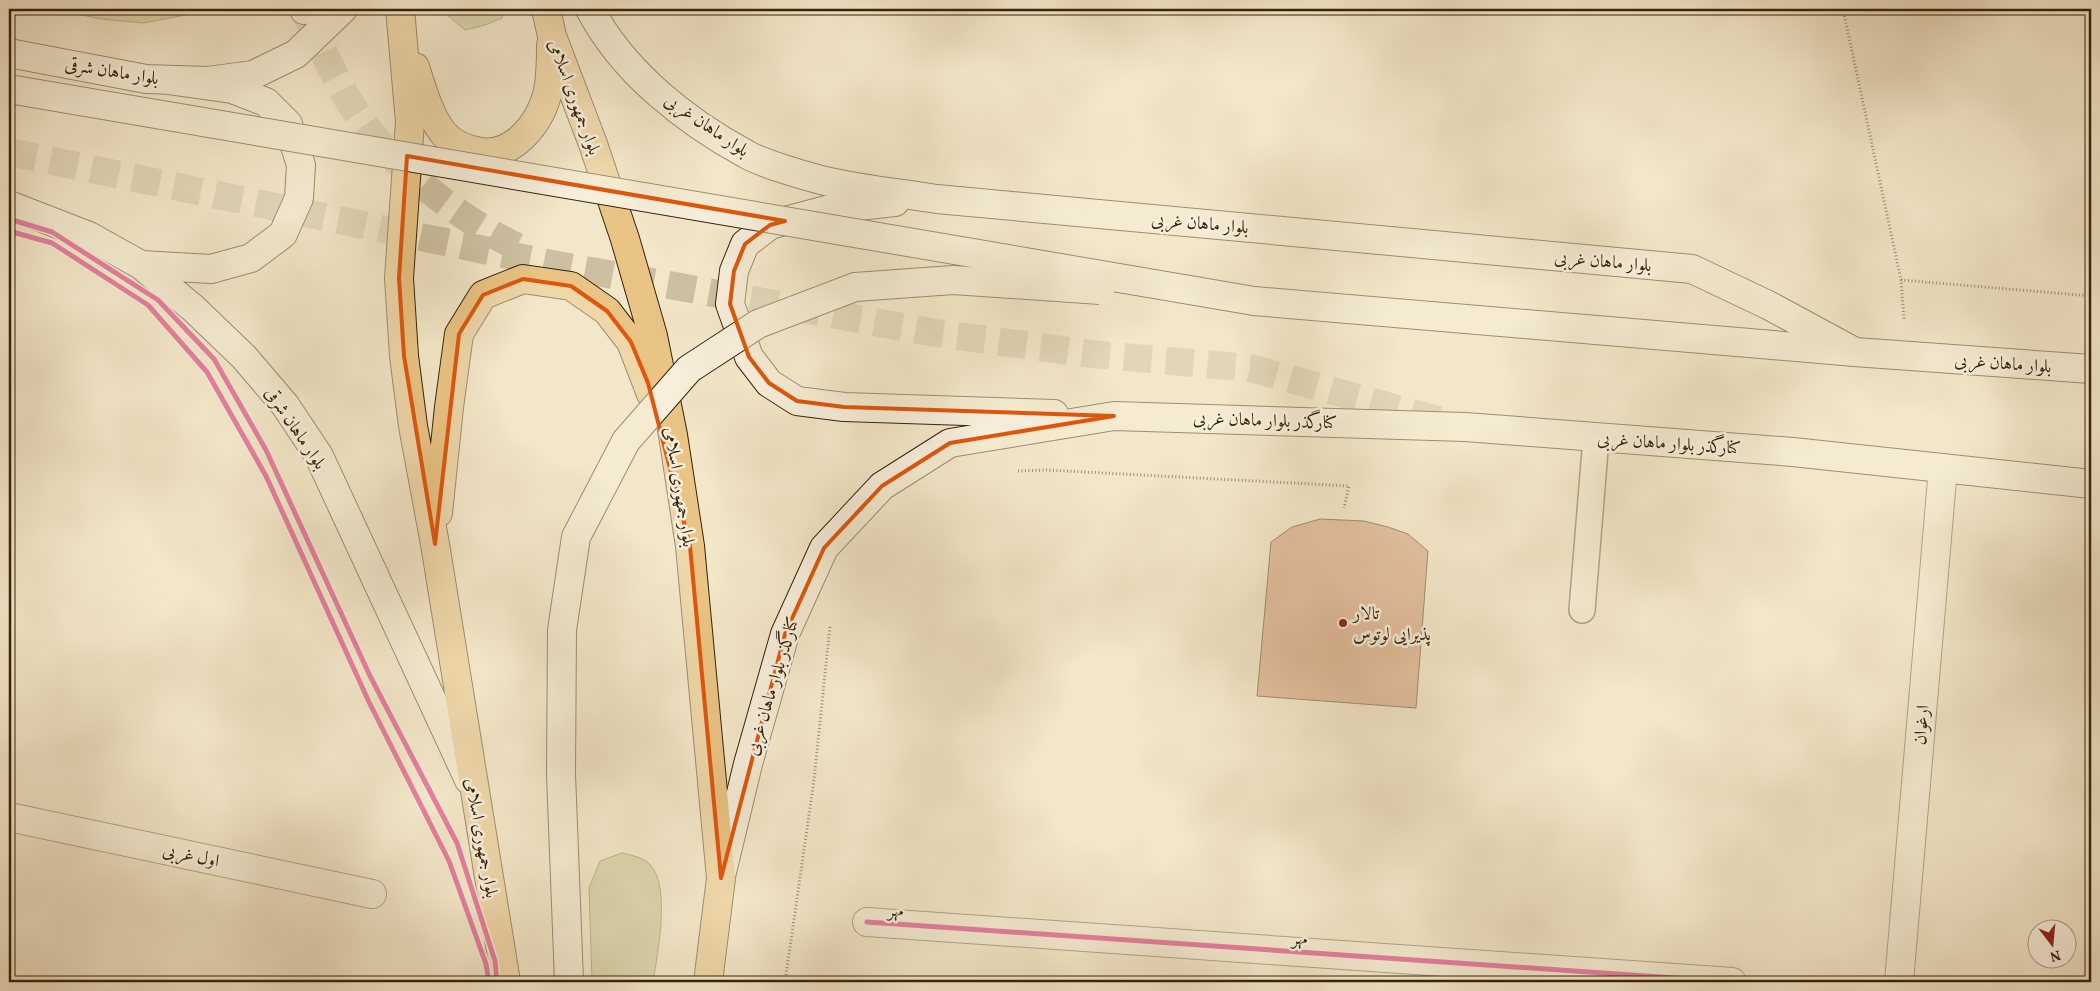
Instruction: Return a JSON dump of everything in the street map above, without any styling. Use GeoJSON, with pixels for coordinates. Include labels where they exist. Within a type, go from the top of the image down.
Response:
{"type":"FeatureCollection","features":[{"type":"Feature","properties":{"kind":"main road","name":"بلوار ماهان شرقی"},"geometry":{"type":"LineString","coordinates":[[9,53],[146,79],[207,81],[253,75],[296,54],[343,9]]}},
{"type":"Feature","properties":{"kind":"main road","name":"بلوار جمهوری اسلامی"},"geometry":{"type":"LineString","coordinates":[[546,9],[552,36],[593,144],[625,239],[653,336],[672,435],[690,546],[721,878],[708,982]]}},
{"type":"Feature","properties":{"kind":"main road","name":"بلوار ماهان غربی"},"geometry":{"type":"LineString","coordinates":[[590,9],[601,30],[641,78],[692,120],[747,155],[821,180],[937,199],[1692,270],[1768,304],[1855,352]]}},
{"type":"Feature","properties":{"kind":"main road"},"geometry":{"type":"LineString","coordinates":[[400,14],[420,83],[430,108],[444,134],[464,149],[494,154],[522,139],[538,116],[547,95],[552,36]]}},
{"type":"Feature","properties":{"kind":"main road","name":"بلوار جمهوری اسلامی"},"geometry":{"type":"LineString","coordinates":[[400,14],[410,122],[399,288],[404,356],[412,417],[435,544],[473,789],[506,982]]}},
{"type":"Feature","properties":{"kind":"main road"},"geometry":{"type":"LineString","coordinates":[[141,266],[211,269],[251,258],[282,234],[299,198],[301,165],[288,124],[266,102],[232,89],[168,80]]}},
{"type":"Feature","properties":{"kind":"main road"},"geometry":{"type":"LineString","coordinates":[[9,88],[1254,301]]}},
{"type":"Feature","properties":{"kind":"main road"},"geometry":{"type":"LineString","coordinates":[[937,199],[830,208],[770,225],[745,244],[734,271],[730,304],[749,357],[769,383],[797,401],[844,407],[1114,416]]}},
{"type":"Feature","properties":{"kind":"main road","name":"بلوار ماهان شرقی"},"geometry":{"type":"LineString","coordinates":[[9,205],[89,236],[141,266],[193,308],[244,356],[285,404],[319,456],[473,789]]}},
{"type":"Feature","properties":{"kind":"main road"},"geometry":{"type":"LineString","coordinates":[[435,544],[449,407],[459,334],[483,295],[523,278],[571,286],[607,311],[631,342],[648,383],[690,546]]}},
{"type":"Feature","properties":{"kind":"main road"},"geometry":{"type":"LineString","coordinates":[[569,982],[560,774],[562,630],[576,538],[626,441],[689,369],[758,324],[855,287],[953,280],[1254,301]]}},
{"type":"Feature","properties":{"kind":"main road","name":"بلوار ماهان غربی"},"geometry":{"type":"LineString","coordinates":[[1254,301],[1855,352],[2091,369]]}},
{"type":"Feature","properties":{"kind":"main road","name":"کنارگذر بلوار ماهان غربی"},"geometry":{"type":"LineString","coordinates":[[721,878],[748,764],[785,634],[824,548],[882,486],[950,443],[1114,416],[1465,427],[1793,452],[2091,484]]}},
{"type":"Feature","properties":{"kind":"main road","name":"ارغوان"},"geometry":{"type":"LineString","coordinates":[[1899,982],[1943,468]]}},
{"type":"Feature","properties":{"kind":"main road","name":"اول غربی"},"geometry":{"type":"LineString","coordinates":[[9,817],[372,894]]}},
{"type":"Feature","properties":{"kind":"main road","name":"مهر"},"geometry":{"type":"LineString","coordinates":[[867,922],[1732,982]]}},
{"type":"Feature","properties":{"kind":"lane"},"geometry":{"type":"LineString","coordinates":[[1582,610],[1596,438]]}},
{"type":"Feature","properties":{"kind":"path"},"geometry":{"type":"LineString","coordinates":[[1843,9],[1901,280],[1906,356]]}},
{"type":"Feature","properties":{"kind":"path"},"geometry":{"type":"LineString","coordinates":[[1901,280],[2091,296]]}},
{"type":"Feature","properties":{"kind":"path"},"geometry":{"type":"LineString","coordinates":[[1010,471],[1048,470],[1349,486],[1344,508]]}},
{"type":"Feature","properties":{"kind":"path"},"geometry":{"type":"LineString","coordinates":[[785,982],[814,780],[831,618]]}},
{"type":"Feature","properties":{"kind":"highlighted area"},"geometry":{"type":"Polygon","coordinates":[[[407,156],[785,221],[770,225],[745,244],[734,271],[730,304],[749,357],[769,383],[797,401],[844,407],[1114,416],[950,443],[882,486],[824,548],[785,634],[721,878],[690,546],[648,383],[631,342],[607,311],[571,286],[523,279],[483,295],[459,334],[435,544],[404,356],[399,278],[407,156]]]}},
{"type":"Feature","properties":{"kind":"green space"},"geometry":{"type":"Polygon","coordinates":[[[52,9],[209,9],[143,23],[101,19],[52,9]]]}},
{"type":"Feature","properties":{"kind":"green space"},"geometry":{"type":"Polygon","coordinates":[[[445,9],[503,9],[502,18],[465,30],[446,14],[445,9]]]}},
{"type":"Feature","properties":{"kind":"green space"},"geometry":{"type":"Polygon","coordinates":[[[622,853],[644,860],[653,868],[659,882],[661,898],[660,935],[653,982],[592,982],[589,888],[600,861],[622,853]]]}},
{"type":"Feature","properties":{"kind":"building","name":"تالار پذیرایی لوتوس"},"geometry":{"type":"Polygon","coordinates":[[[1320,519],[1364,521],[1388,527],[1408,534],[1428,551],[1416,708],[1257,696],[1271,542],[1292,527],[1320,519]]]}},
{"type":"Feature","properties":{"kind":"tunnel"},"geometry":{"type":"LineString","coordinates":[[306,14],[346,96],[377,140],[434,194],[478,225],[521,249]]}},
{"type":"Feature","properties":{"kind":"tunnel"},"geometry":{"type":"LineString","coordinates":[[9,152],[552,264],[936,333],[1091,354],[1250,368],[1445,422]]}},
{"type":"Feature","properties":{"kind":"cycle path"},"geometry":{"type":"LineString","coordinates":[[9,219],[52,232],[158,300],[214,359],[266,450],[370,676],[457,843],[495,961],[497,982]]}},
{"type":"Feature","properties":{"kind":"cycle path"},"geometry":{"type":"LineString","coordinates":[[9,231],[52,243],[148,305],[207,372],[266,476],[369,702],[449,861],[486,964],[489,982]]}},
{"type":"Feature","properties":{"kind":"cycle path"},"geometry":{"type":"LineString","coordinates":[[867,922],[1732,982]]}},
{"type":"Feature","properties":{"kind":"place","name":"تالار پذیرایی لوتوس"},"geometry":{"type":"Point","coordinates":[1343,623]}}]}
